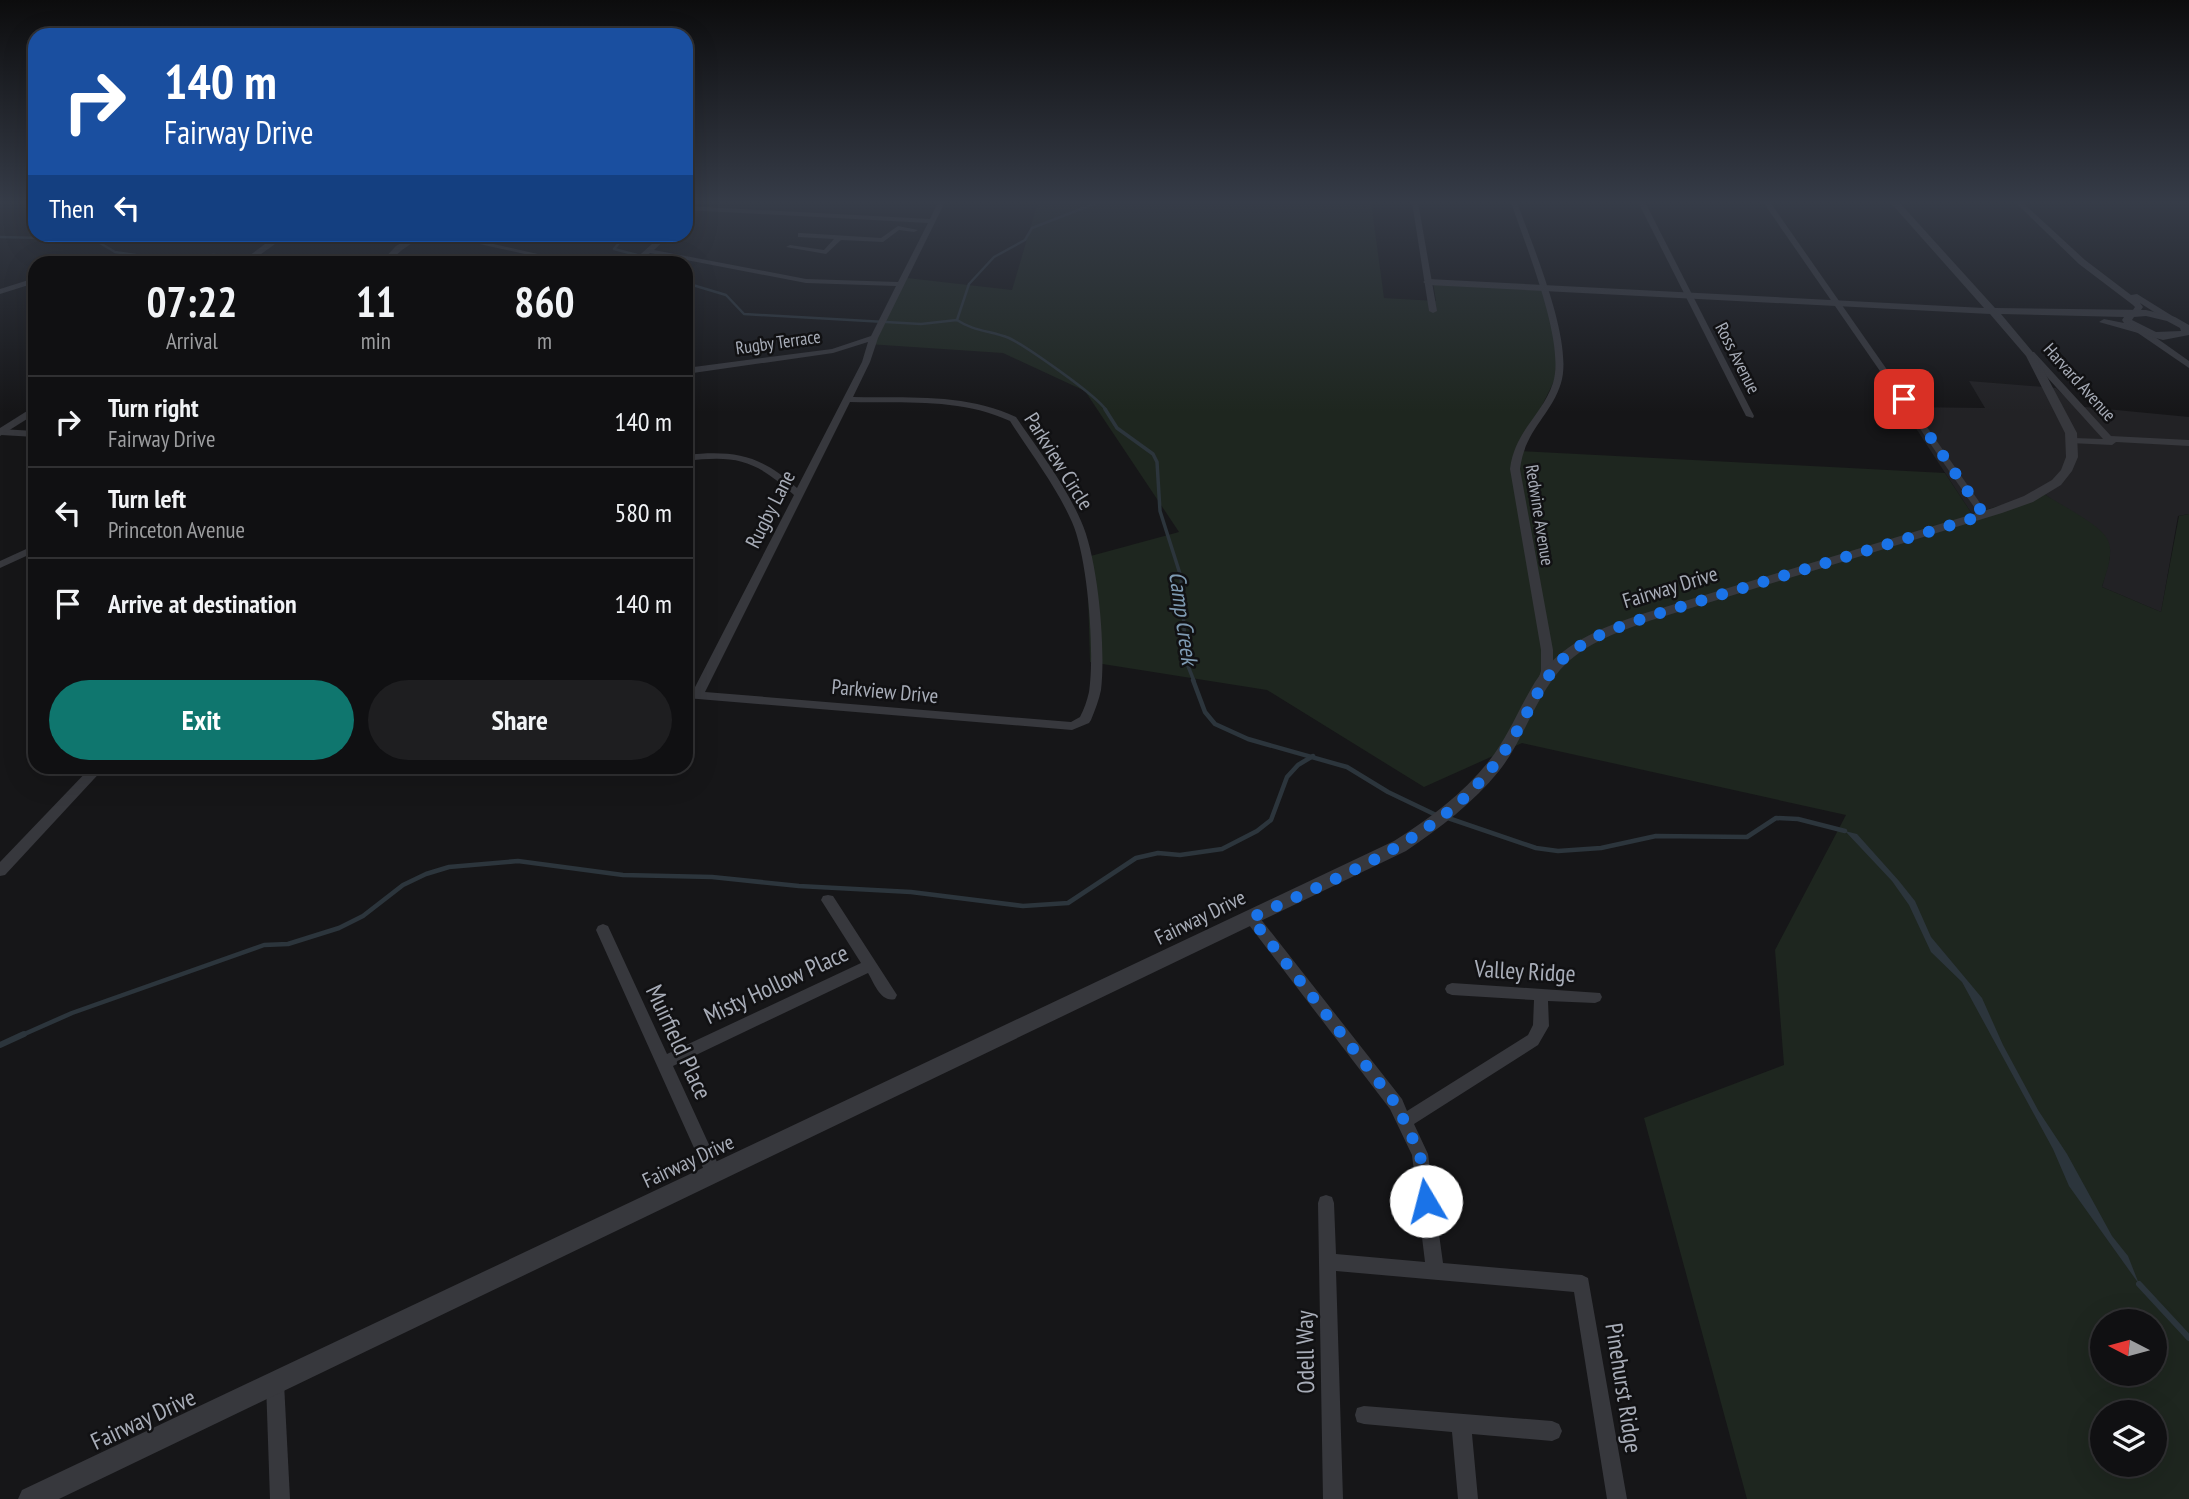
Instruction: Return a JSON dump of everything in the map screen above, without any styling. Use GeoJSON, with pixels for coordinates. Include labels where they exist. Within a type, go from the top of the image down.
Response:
{"type":"FeatureCollection","features":[{"type":"Feature","properties":{"kind":"street"},"geometry":{"type":"LineString","coordinates":[[756,272],[787,278],[901,284]]}},
{"type":"Feature","properties":{"kind":"street","name":"Rugby Lane"},"geometry":{"type":"LineString","coordinates":[[693,693],[848,399],[874,338],[907,272]]}},
{"type":"Feature","properties":{"kind":"street"},"geometry":{"type":"LineString","coordinates":[[1426,272],[1433,311]]}},
{"type":"Feature","properties":{"kind":"street","name":"Redwine Avenue"},"geometry":{"type":"LineString","coordinates":[[1536,272],[1558,342],[1560,373],[1553,391],[1518,445],[1515,469],[1547,649],[1548,671],[1543,682]]}},
{"type":"Feature","properties":{"kind":"street","name":"Ross Avenue"},"geometry":{"type":"LineString","coordinates":[[1676,272],[1750,416]]}},
{"type":"Feature","properties":{"kind":"street"},"geometry":{"type":"LineString","coordinates":[[1816,272],[1984,515]]}},
{"type":"Feature","properties":{"kind":"street","name":"Harvard Avenue"},"geometry":{"type":"LineString","coordinates":[[1957,272],[2109,439]]}},
{"type":"Feature","properties":{"kind":"street"},"geometry":{"type":"LineString","coordinates":[[2095,272],[2138,305],[2127,320],[2189,362]]}},
{"type":"Feature","properties":{"kind":"street"},"geometry":{"type":"LineString","coordinates":[[2103,278],[2186,329],[2179,348],[2189,362]]}},
{"type":"Feature","properties":{"kind":"street"},"geometry":{"type":"LineString","coordinates":[[0,292],[28,282]]}},
{"type":"Feature","properties":{"kind":"street"},"geometry":{"type":"LineString","coordinates":[[1428,282],[1993,312],[2134,313],[2189,324]]}},
{"type":"Feature","properties":{"kind":"street"},"geometry":{"type":"LineString","coordinates":[[1993,312],[2118,323],[2153,334],[2182,335]]}},
{"type":"Feature","properties":{"kind":"street","name":"Rugby Terrace"},"geometry":{"type":"LineString","coordinates":[[693,370],[833,351],[874,338]]}},
{"type":"Feature","properties":{"kind":"street","name":"Harvard Avenue"},"geometry":{"type":"LineString","coordinates":[[2026,348],[2044,375],[2073,441]]}},
{"type":"Feature","properties":{"kind":"street","name":"Parkview Circle"},"geometry":{"type":"LineString","coordinates":[[848,399],[973,407],[999,412],[1013,419],[1072,512],[1083,536],[1088,561],[1096,671],[1095,691],[1085,720],[1080,724]]}},
{"type":"Feature","properties":{"kind":"street"},"geometry":{"type":"LineString","coordinates":[[1,433],[28,414]]}},
{"type":"Feature","properties":{"kind":"street"},"geometry":{"type":"LineString","coordinates":[[1,433],[28,434]]}},
{"type":"Feature","properties":{"kind":"street"},"geometry":{"type":"LineString","coordinates":[[2073,441],[2112,442],[2109,439],[2189,443]]}},
{"type":"Feature","properties":{"kind":"street","name":"Fairway Drive"},"geometry":{"type":"LineString","coordinates":[[31,1499],[1400,846],[1440,819],[1494,766],[1517,732],[1543,682],[1579,647],[1610,630],[2025,501],[2050,488],[2070,461],[2073,441]]}},
{"type":"Feature","properties":{"kind":"street"},"geometry":{"type":"LineString","coordinates":[[693,457],[725,455],[760,463],[772,469],[799,494]]}},
{"type":"Feature","properties":{"kind":"street"},"geometry":{"type":"LineString","coordinates":[[0,565],[28,551]]}},
{"type":"Feature","properties":{"kind":"street","name":"Parkview Drive"},"geometry":{"type":"LineString","coordinates":[[693,695],[1072,726],[1080,724]]}},
{"type":"Feature","properties":{"kind":"street"},"geometry":{"type":"LineString","coordinates":[[0,871],[92,774]]}},
{"type":"Feature","properties":{"kind":"street","name":"Misty Hollow Place"},"geometry":{"type":"LineString","coordinates":[[828,900],[890,995]]}},
{"type":"Feature","properties":{"kind":"street"},"geometry":{"type":"LineString","coordinates":[[1251,918],[1396,1104],[1420,1154],[1436,1271],[1328,1262]]}},
{"type":"Feature","properties":{"kind":"street","name":"Muirfield Place"},"geometry":{"type":"LineString","coordinates":[[603,930],[715,1174]]}},
{"type":"Feature","properties":{"kind":"street","name":"Misty Hollow Place"},"geometry":{"type":"LineString","coordinates":[[664,1063],[870,965]]}},
{"type":"Feature","properties":{"kind":"street","name":"Valley Ridge"},"geometry":{"type":"LineString","coordinates":[[1452,989],[1595,998]]}},
{"type":"Feature","properties":{"kind":"street"},"geometry":{"type":"LineString","coordinates":[[1405,1121],[1533,1040],[1541,1026],[1541,996]]}},
{"type":"Feature","properties":{"kind":"street","name":"Odell Way"},"geometry":{"type":"LineString","coordinates":[[1326,1203],[1333,1499]]}},
{"type":"Feature","properties":{"kind":"street","name":"Pinehurst Ridge"},"geometry":{"type":"LineString","coordinates":[[1436,1271],[1582,1284],[1617,1499]]}},
{"type":"Feature","properties":{"kind":"street"},"geometry":{"type":"LineString","coordinates":[[275,1383],[280,1499]]}},
{"type":"Feature","properties":{"kind":"street"},"geometry":{"type":"LineString","coordinates":[[1364,1415],[1552,1431]]}},
{"type":"Feature","properties":{"kind":"street"},"geometry":{"type":"LineString","coordinates":[[1461,1423],[1468,1499]]}},
{"type":"Feature","properties":{"kind":"shaded area"},"geometry":{"type":"Polygon","coordinates":[[[1017,272],[1380,272],[1384,298],[1436,301],[1433,282],[1543,287],[1557,352],[1555,379],[1520,451],[1945,473],[1972,514],[2043,493],[2090,522],[2105,536],[2110,554],[2102,587],[2161,612],[2179,516],[2189,514],[2189,1499],[1747,1499],[1644,1118],[1784,1065],[1775,950],[1846,815],[1522,743],[1424,787],[1267,690],[1090,662],[1087,557],[1179,532],[1085,391],[1003,353],[868,344],[907,278],[1012,290],[1017,272]]]}},
{"type":"Feature","properties":{"kind":"shaded area"},"geometry":{"type":"Polygon","coordinates":[[[1969,381],[2056,388],[2075,406],[2189,417],[2189,514],[2178,516],[2161,612],[2102,587],[2110,557],[2059,505],[2043,493],[1972,514],[1902,407],[1985,408],[1969,381]]]}},
{"type":"Feature","properties":{"kind":"shaded area"},"geometry":{"type":"Polygon","coordinates":[[[1845,831],[1857,834],[1899,881],[1915,901],[1931,937],[1982,998],[2003,1045],[2038,1110],[2067,1154],[2112,1236],[2128,1256],[2139,1284],[2069,1186],[2053,1149],[1962,982],[1931,952],[1909,905],[1892,881],[1845,831]]]}},
{"type":"Feature","properties":{"kind":"waterway"},"geometry":{"type":"LineString","coordinates":[[957,320],[969,284],[980,272]]}},
{"type":"Feature","properties":{"kind":"waterway","name":"Camp Creek"},"geometry":{"type":"LineString","coordinates":[[693,285],[726,295],[744,314],[921,324],[957,320]]}},
{"type":"Feature","properties":{"kind":"waterway","name":"Camp Creek"},"geometry":{"type":"LineString","coordinates":[[957,320],[1018,343],[1045,360],[1106,410]]}},
{"type":"Feature","properties":{"kind":"waterway","name":"Camp Creek"},"geometry":{"type":"LineString","coordinates":[[1105,409],[1117,428],[1153,454],[1157,462],[1160,511],[1181,577],[1186,661],[1194,681]]}},
{"type":"Feature","properties":{"kind":"waterway","name":"Camp Creek"},"geometry":{"type":"LineString","coordinates":[[1193,680],[1205,712],[1215,724],[1248,739],[1311,757]]}},
{"type":"Feature","properties":{"kind":"waterway"},"geometry":{"type":"LineString","coordinates":[[20,1036],[72,1013],[264,945],[288,944],[339,928],[363,916],[403,885],[449,867],[518,861],[623,875],[712,877],[799,886],[911,892],[1023,906],[1068,903],[1136,858],[1158,853],[1180,855],[1222,849],[1257,831],[1271,820],[1287,777],[1298,765],[1311,757]]}},
{"type":"Feature","properties":{"kind":"waterway","name":"Camp Creek"},"geometry":{"type":"LineString","coordinates":[[1311,757],[1347,767],[1388,792],[1436,815]]}},
{"type":"Feature","properties":{"kind":"waterway","name":"Camp Creek"},"geometry":{"type":"LineString","coordinates":[[1448,818],[1536,848],[1558,851],[1601,848],[1656,836],[1747,837],[1776,818],[1798,819],[1845,831]]}},
{"type":"Feature","properties":{"kind":"waterway"},"geometry":{"type":"LineString","coordinates":[[0,1045],[24,1034]]}},
{"type":"Feature","properties":{"kind":"waterway","name":"Camp Creek"},"geometry":{"type":"LineString","coordinates":[[2139,1284],[2189,1338]]}},
{"type":"Feature","properties":{"kind":"route"},"geometry":{"type":"LineString","coordinates":[[1426,1201],[1420,1154],[1396,1104],[1251,918],[1400,846],[1440,819],[1494,766],[1517,732],[1543,682],[1554,669],[1566,657],[1594,638],[1647,617],[1984,515],[1904,399]]}}]}
